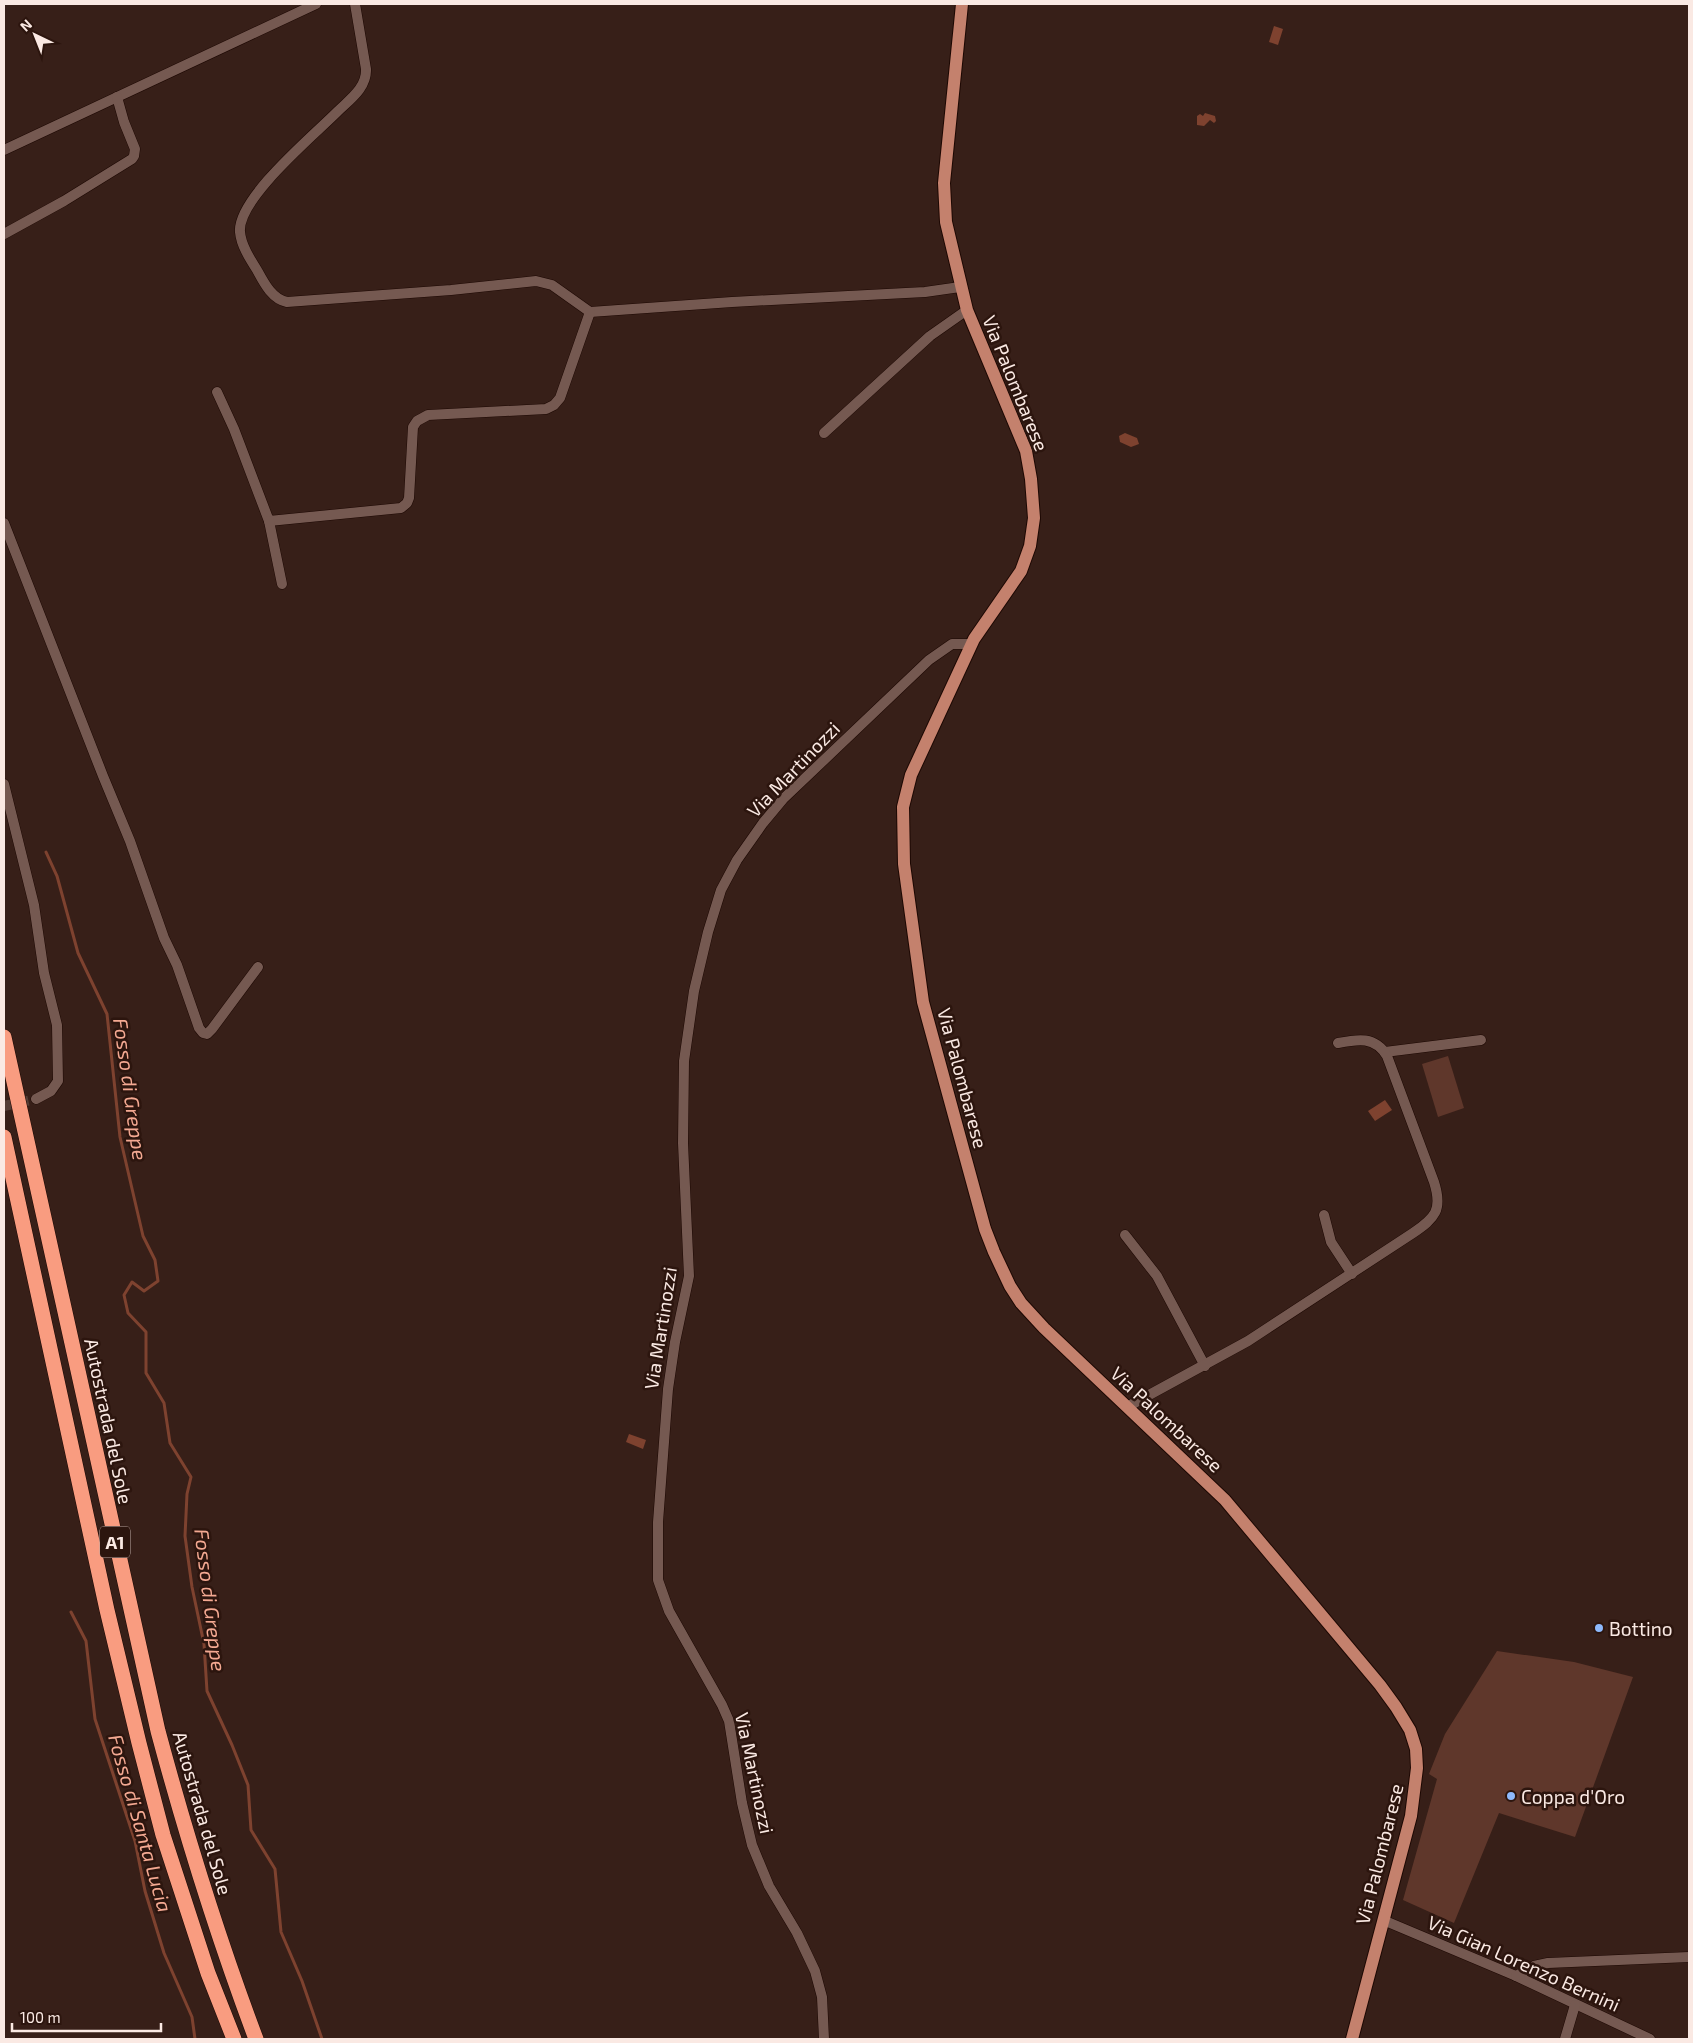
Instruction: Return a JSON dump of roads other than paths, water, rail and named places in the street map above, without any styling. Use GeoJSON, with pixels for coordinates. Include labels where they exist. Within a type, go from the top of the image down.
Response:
{"type":"FeatureCollection","features":[{"type":"Feature","properties":{"kind":"highway","name":"Autostrada del Sole"},"geometry":{"type":"LineString","coordinates":[[4,1037],[158,1731],[183,1824],[224,1955],[256,2039]]}},
{"type":"Feature","properties":{"kind":"highway","name":"A1"},"geometry":{"type":"LineString","coordinates":[[4,1137],[105,1600],[139,1743],[164,1835],[208,1973],[234,2039]]}},
{"type":"Feature","properties":{"kind":"main road","name":"Via Palombarese"},"geometry":{"type":"LineString","coordinates":[[962,4],[944,190],[946,222],[967,310],[1022,439],[1029,468],[1034,506],[1032,536],[1026,561],[971,644],[913,768],[904,800],[903,833],[906,879],[923,1002],[983,1222],[991,1246],[1004,1274],[1021,1303],[1037,1321],[1240,1517],[1380,1685],[1410,1730],[1417,1757],[1414,1797],[1352,2039]]}},
{"type":"Feature","properties":{"kind":"street"},"geometry":{"type":"LineString","coordinates":[[4,150],[316,4]]}},
{"type":"Feature","properties":{"kind":"street"},"geometry":{"type":"LineString","coordinates":[[355,4],[366,69],[364,84],[263,186],[251,201],[241,219],[241,240],[268,289],[278,299],[291,303],[539,282],[552,285],[590,312],[725,302],[924,292],[960,287]]}},
{"type":"Feature","properties":{"kind":"street"},"geometry":{"type":"LineString","coordinates":[[4,234],[60,203],[132,159],[135,149],[124,122],[117,97]]}},
{"type":"Feature","properties":{"kind":"street"},"geometry":{"type":"LineString","coordinates":[[824,433],[930,336],[967,310]]}},
{"type":"Feature","properties":{"kind":"street"},"geometry":{"type":"LineString","coordinates":[[269,521],[402,508],[409,498],[412,430],[417,421],[428,415],[543,409],[554,405],[560,398],[590,312]]}},
{"type":"Feature","properties":{"kind":"street"},"geometry":{"type":"LineString","coordinates":[[217,392],[230,420],[269,521],[282,584]]}},
{"type":"Feature","properties":{"kind":"street"},"geometry":{"type":"LineString","coordinates":[[4,523],[100,770],[130,841],[164,938],[175,960],[199,1028],[203,1034],[208,1034],[258,967]]}},
{"type":"Feature","properties":{"kind":"street","name":"Via Martinozzi"},"geometry":{"type":"LineString","coordinates":[[824,2039],[822,1997],[815,1971],[797,1933],[768,1886],[752,1844],[742,1803],[734,1742],[727,1716],[669,1611],[658,1576],[658,1522],[668,1389],[675,1342],[689,1276],[683,1143],[685,1049],[694,991],[716,905],[730,874],[754,835],[783,799],[929,660],[952,644],[971,644]]}},
{"type":"Feature","properties":{"kind":"street"},"geometry":{"type":"LineString","coordinates":[[4,784],[31,895],[44,973],[57,1025],[58,1081],[51,1092],[36,1099]]}},
{"type":"Feature","properties":{"kind":"street"},"geometry":{"type":"LineString","coordinates":[[1127,1407],[1205,1366],[1261,1333],[1424,1226],[1434,1216],[1438,1206],[1434,1182],[1385,1052],[1368,1040],[1359,1039],[1338,1043]]}},
{"type":"Feature","properties":{"kind":"street"},"geometry":{"type":"LineString","coordinates":[[1385,1052],[1481,1040]]}},
{"type":"Feature","properties":{"kind":"street"},"geometry":{"type":"LineString","coordinates":[[1324,1215],[1330,1239],[1352,1274]]}},
{"type":"Feature","properties":{"kind":"street"},"geometry":{"type":"LineString","coordinates":[[1125,1235],[1157,1276],[1205,1366]]}},
{"type":"Feature","properties":{"kind":"street","name":"Via Gian Lorenzo Bernini"},"geometry":{"type":"LineString","coordinates":[[1383,1920],[1516,1976],[1650,2039]]}},
{"type":"Feature","properties":{"kind":"street"},"geometry":{"type":"LineString","coordinates":[[1516,1976],[1534,1966],[1548,1963],[1689,1957]]}},
{"type":"Feature","properties":{"kind":"street"},"geometry":{"type":"LineString","coordinates":[[1565,2039],[1575,2004]]}},
{"type":"Feature","properties":{"kind":"waterway","name":"Fosso di Greppe"},"geometry":{"type":"LineString","coordinates":[[46,852],[57,876],[78,953],[107,1014],[120,1137],[143,1236],[155,1260],[158,1281],[144,1291],[132,1282],[124,1295],[128,1313],[146,1332],[146,1373],[164,1403],[170,1443],[191,1477],[187,1494],[185,1536],[192,1587],[204,1644],[207,1691],[248,1785],[251,1830],[275,1869],[281,1932],[302,1981],[322,2039]]}},
{"type":"Feature","properties":{"kind":"waterway","name":"Fosso di Santa Lucia"},"geometry":{"type":"LineString","coordinates":[[71,1612],[86,1641],[95,1719],[135,1841],[145,1891],[164,1953],[192,2017],[195,2039]]}},
{"type":"Feature","properties":{"kind":"tunnel"},"geometry":{"type":"LineString","coordinates":[[4,1106],[36,1099]]}},
{"type":"Feature","properties":{"kind":"place","name":"Bottino"},"geometry":{"type":"Point","coordinates":[1599,1628]}},
{"type":"Feature","properties":{"kind":"place","name":"Coppa d'Oro"},"geometry":{"type":"Point","coordinates":[1511,1796]}}]}
